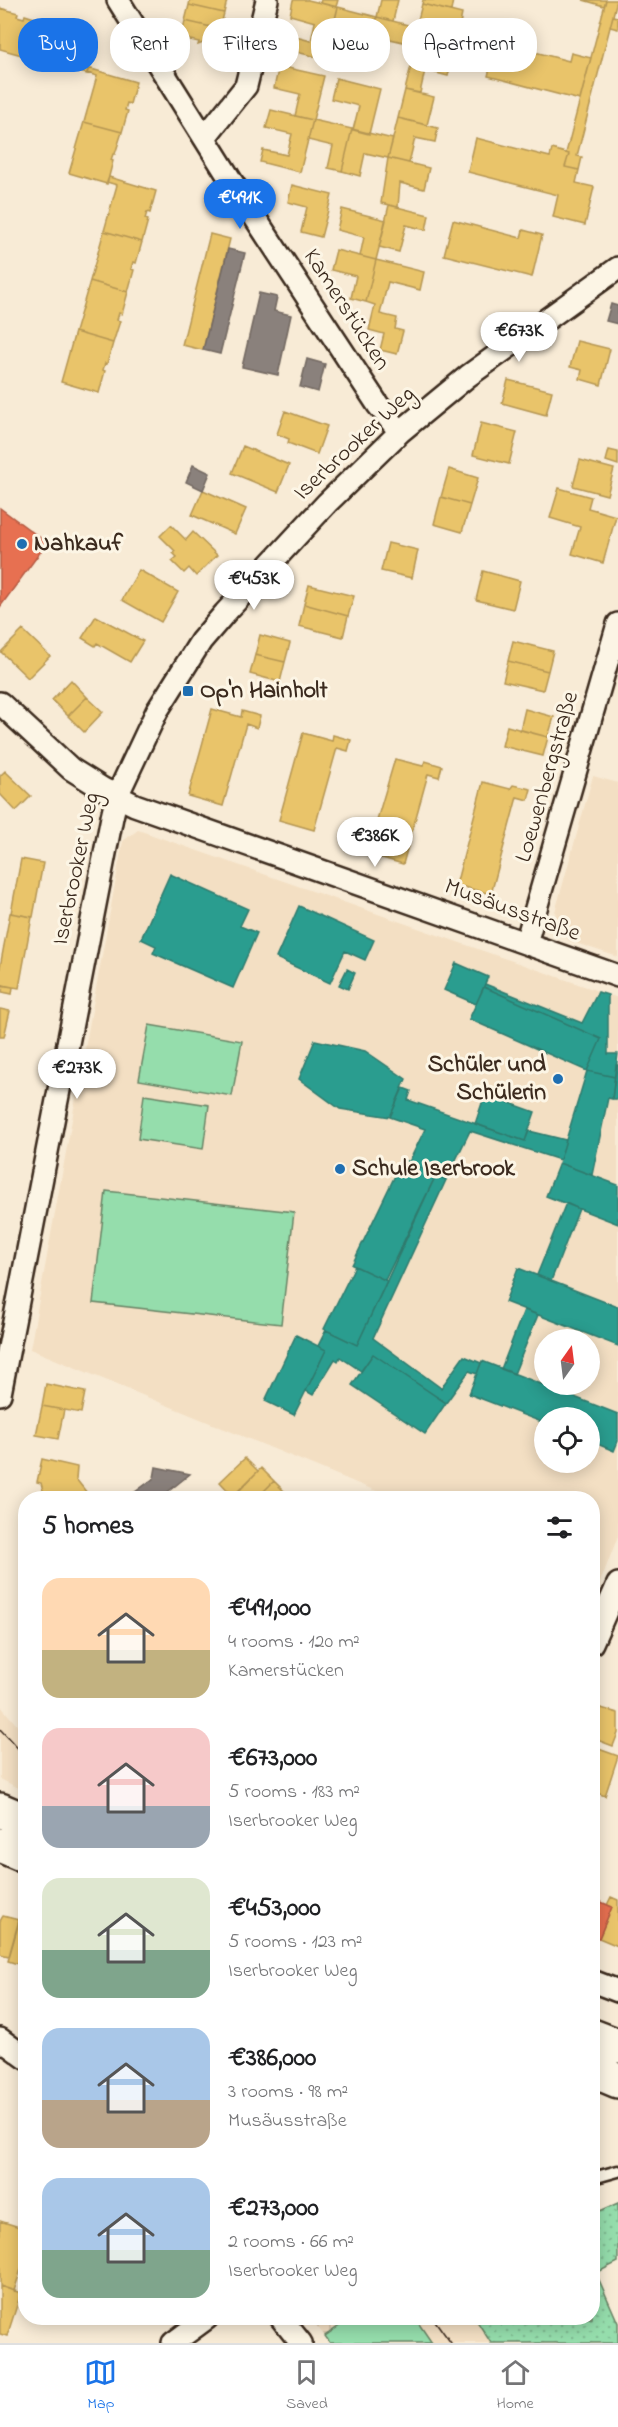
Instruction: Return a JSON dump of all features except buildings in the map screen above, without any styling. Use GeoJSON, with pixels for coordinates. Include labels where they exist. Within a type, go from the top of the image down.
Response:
{"type":"FeatureCollection","features":[{"type":"Feature","properties":{"kind":"main road"},"geometry":{"type":"LineString","coordinates":[[0,1810],[18,1818]]}},
{"type":"Feature","properties":{"kind":"main road"},"geometry":{"type":"LineString","coordinates":[[0,1845],[18,1853]]}},
{"type":"Feature","properties":{"kind":"main road"},"geometry":{"type":"LineString","coordinates":[[600,2039],[618,2046]]}},
{"type":"Feature","properties":{"kind":"main road"},"geometry":{"type":"LineString","coordinates":[[600,2073],[618,2081]]}},
{"type":"Feature","properties":{"kind":"street","name":"Kamerstücken"},"geometry":{"type":"LineString","coordinates":[[118,0],[206,136],[242,198],[378,405],[400,432]]}},
{"type":"Feature","properties":{"kind":"street"},"geometry":{"type":"LineString","coordinates":[[206,136],[246,86],[267,0]]}},
{"type":"Feature","properties":{"kind":"street","name":"Iserbrooker Weg"},"geometry":{"type":"LineString","coordinates":[[0,1394],[102,858],[117,796],[157,711],[201,641],[327,503],[400,432],[468,376],[618,268]]}},
{"type":"Feature","properties":{"kind":"street","name":"Loewenbergstraße"},"geometry":{"type":"LineString","coordinates":[[526,943],[618,624]]}},
{"type":"Feature","properties":{"kind":"street"},"geometry":{"type":"LineString","coordinates":[[0,703],[70,769],[117,796]]}},
{"type":"Feature","properties":{"kind":"street","name":"Musäusstraße"},"geometry":{"type":"LineString","coordinates":[[117,796],[197,828],[393,894],[618,976]]}},
{"type":"Feature","properties":{"kind":"street"},"geometry":{"type":"LineString","coordinates":[[600,1624],[618,1584]]}},
{"type":"Feature","properties":{"kind":"street"},"geometry":{"type":"LineString","coordinates":[[600,1984],[618,1991]]}},
{"type":"Feature","properties":{"kind":"street"},"geometry":{"type":"LineString","coordinates":[[0,2039],[18,2052]]}},
{"type":"Feature","properties":{"kind":"street"},"geometry":{"type":"LineString","coordinates":[[173,2343],[197,2325]]}},
{"type":"Feature","properties":{"kind":"street"},"geometry":{"type":"LineString","coordinates":[[287,2325],[301,2343]]}},
{"type":"Feature","properties":{"kind":"lane"},"geometry":{"type":"LineString","coordinates":[[600,2176],[618,2170]]}},
{"type":"Feature","properties":{"kind":"shaded area"},"geometry":{"type":"Polygon","coordinates":[[[593,776],[618,783],[618,957],[570,941],[561,932],[555,912],[593,776]]]}},
{"type":"Feature","properties":{"kind":"shaded area","name":"Schule Iserbrook"},"geometry":{"type":"Polygon","coordinates":[[[138,830],[618,998],[618,1536],[600,1583],[600,1491],[376,1491],[30,1349],[123,841],[138,830]]]}},
{"type":"Feature","properties":{"kind":"shaded area"},"geometry":{"type":"Polygon","coordinates":[[[0,1705],[18,1727],[18,1788],[0,1779],[0,1705]]]}},
{"type":"Feature","properties":{"kind":"shaded area"},"geometry":{"type":"Polygon","coordinates":[[[316,2325],[341,2325],[325,2336],[316,2325]]]}},
{"type":"Feature","properties":{"kind":"shaded area"},"geometry":{"type":"Polygon","coordinates":[[[420,2325],[479,2325],[491,2343],[432,2343],[420,2325]]]}},
{"type":"Feature","properties":{"kind":"green space"},"geometry":{"type":"Polygon","coordinates":[[[149,1025],[242,1041],[232,1096],[139,1080],[149,1025]]]}},
{"type":"Feature","properties":{"kind":"green space"},"geometry":{"type":"Polygon","coordinates":[[[144,1095],[209,1105],[203,1149],[138,1139],[144,1095]]]}},
{"type":"Feature","properties":{"kind":"green space"},"geometry":{"type":"Polygon","coordinates":[[[106,1191],[294,1212],[281,1324],[93,1303],[106,1191]]]}},
{"type":"Feature","properties":{"kind":"green space"},"geometry":{"type":"Polygon","coordinates":[[[618,2203],[618,2262],[600,2271],[600,2211],[618,2203]]]}},
{"type":"Feature","properties":{"kind":"green space"},"geometry":{"type":"Polygon","coordinates":[[[600,2282],[618,2323],[618,2343],[491,2343],[479,2325],[600,2325],[600,2282]]]}},
{"type":"Feature","properties":{"kind":"green space"},"geometry":{"type":"Polygon","coordinates":[[[341,2325],[420,2325],[432,2343],[330,2343],[325,2336],[341,2325]]]}},
{"type":"Feature","properties":{"kind":"tram line"},"geometry":{"type":"LineString","coordinates":[[0,1729],[18,1748]]}},
{"type":"Feature","properties":{"kind":"tram line"},"geometry":{"type":"LineString","coordinates":[[438,2325],[451,2343]]}},
{"type":"Feature","properties":{"kind":"place","name":"Nahkauf"},"geometry":{"type":"Point","coordinates":[22,544]}},
{"type":"Feature","properties":{"kind":"place","name":"Op'n Hainholt"},"geometry":{"type":"Point","coordinates":[188,691]}},
{"type":"Feature","properties":{"kind":"place","name":"Schüler und Schülerin"},"geometry":{"type":"Point","coordinates":[558,1079]}},
{"type":"Feature","properties":{"kind":"place","name":"Schule Iserbrook"},"geometry":{"type":"Point","coordinates":[340,1169]}}]}
